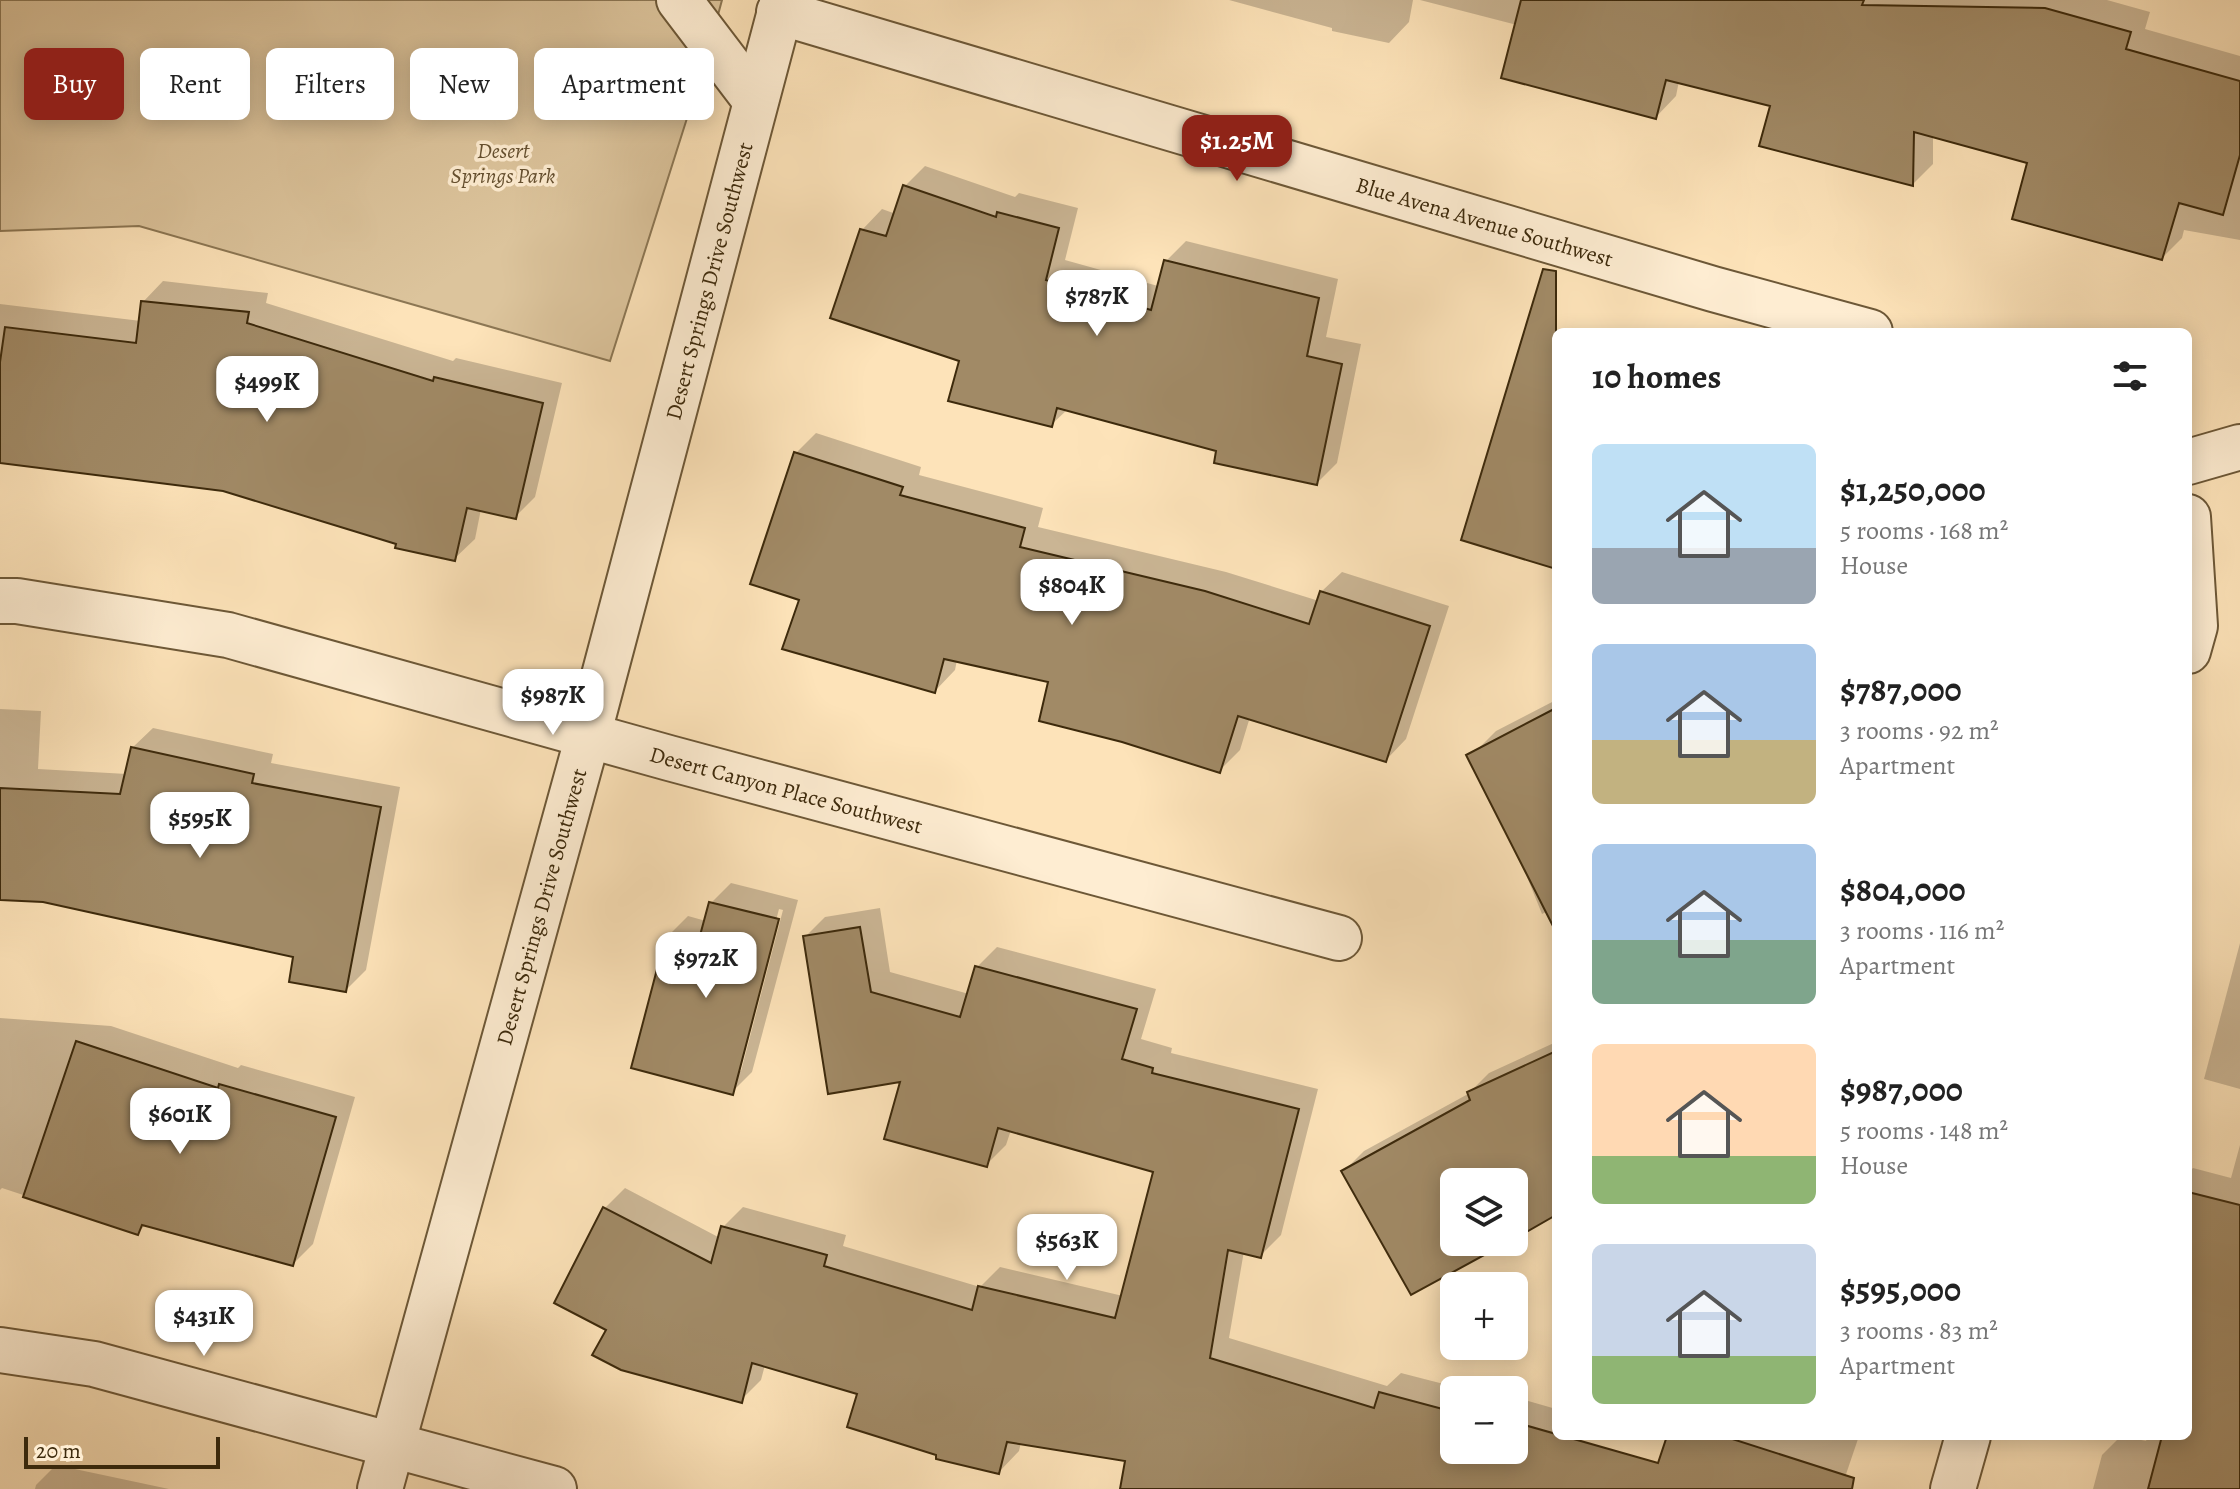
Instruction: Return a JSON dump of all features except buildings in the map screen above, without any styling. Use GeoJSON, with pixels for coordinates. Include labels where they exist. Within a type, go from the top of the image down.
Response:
{"type":"FeatureCollection","features":[{"type":"Feature","properties":{"kind":"street"},"geometry":{"type":"LineString","coordinates":[[679,0],[755,100]]}},
{"type":"Feature","properties":{"kind":"street","name":"Desert Springs Drive Southwest"},"geometry":{"type":"LineString","coordinates":[[380,1489],[588,736],[781,6]]}},
{"type":"Feature","properties":{"kind":"street","name":"Blue Avena Avenue Southwest"},"geometry":{"type":"LineString","coordinates":[[781,6],[1713,289],[1855,328]]}},
{"type":"Feature","properties":{"kind":"street"},"geometry":{"type":"LineString","coordinates":[[2192,461],[2240,447]]}},
{"type":"Feature","properties":{"kind":"street"},"geometry":{"type":"LineString","coordinates":[[2192,579],[2195,626],[2192,637]]}},
{"type":"Feature","properties":{"kind":"street","name":"Desert Canyon Place Southwest"},"geometry":{"type":"LineString","coordinates":[[0,601],[17,601],[228,635],[588,736],[1339,938]]}},
{"type":"Feature","properties":{"kind":"street"},"geometry":{"type":"LineString","coordinates":[[0,1350],[94,1364],[554,1489]]}},
{"type":"Feature","properties":{"kind":"street"},"geometry":{"type":"LineString","coordinates":[[1953,1489],[1967,1440]]}},
{"type":"Feature","properties":{"kind":"green space","name":"Desert Springs Park"},"geometry":{"type":"Polygon","coordinates":[[[0,0],[722,0],[709,48],[534,48],[534,120],[686,120],[610,361],[139,226],[0,231],[0,0]]]}}]}
